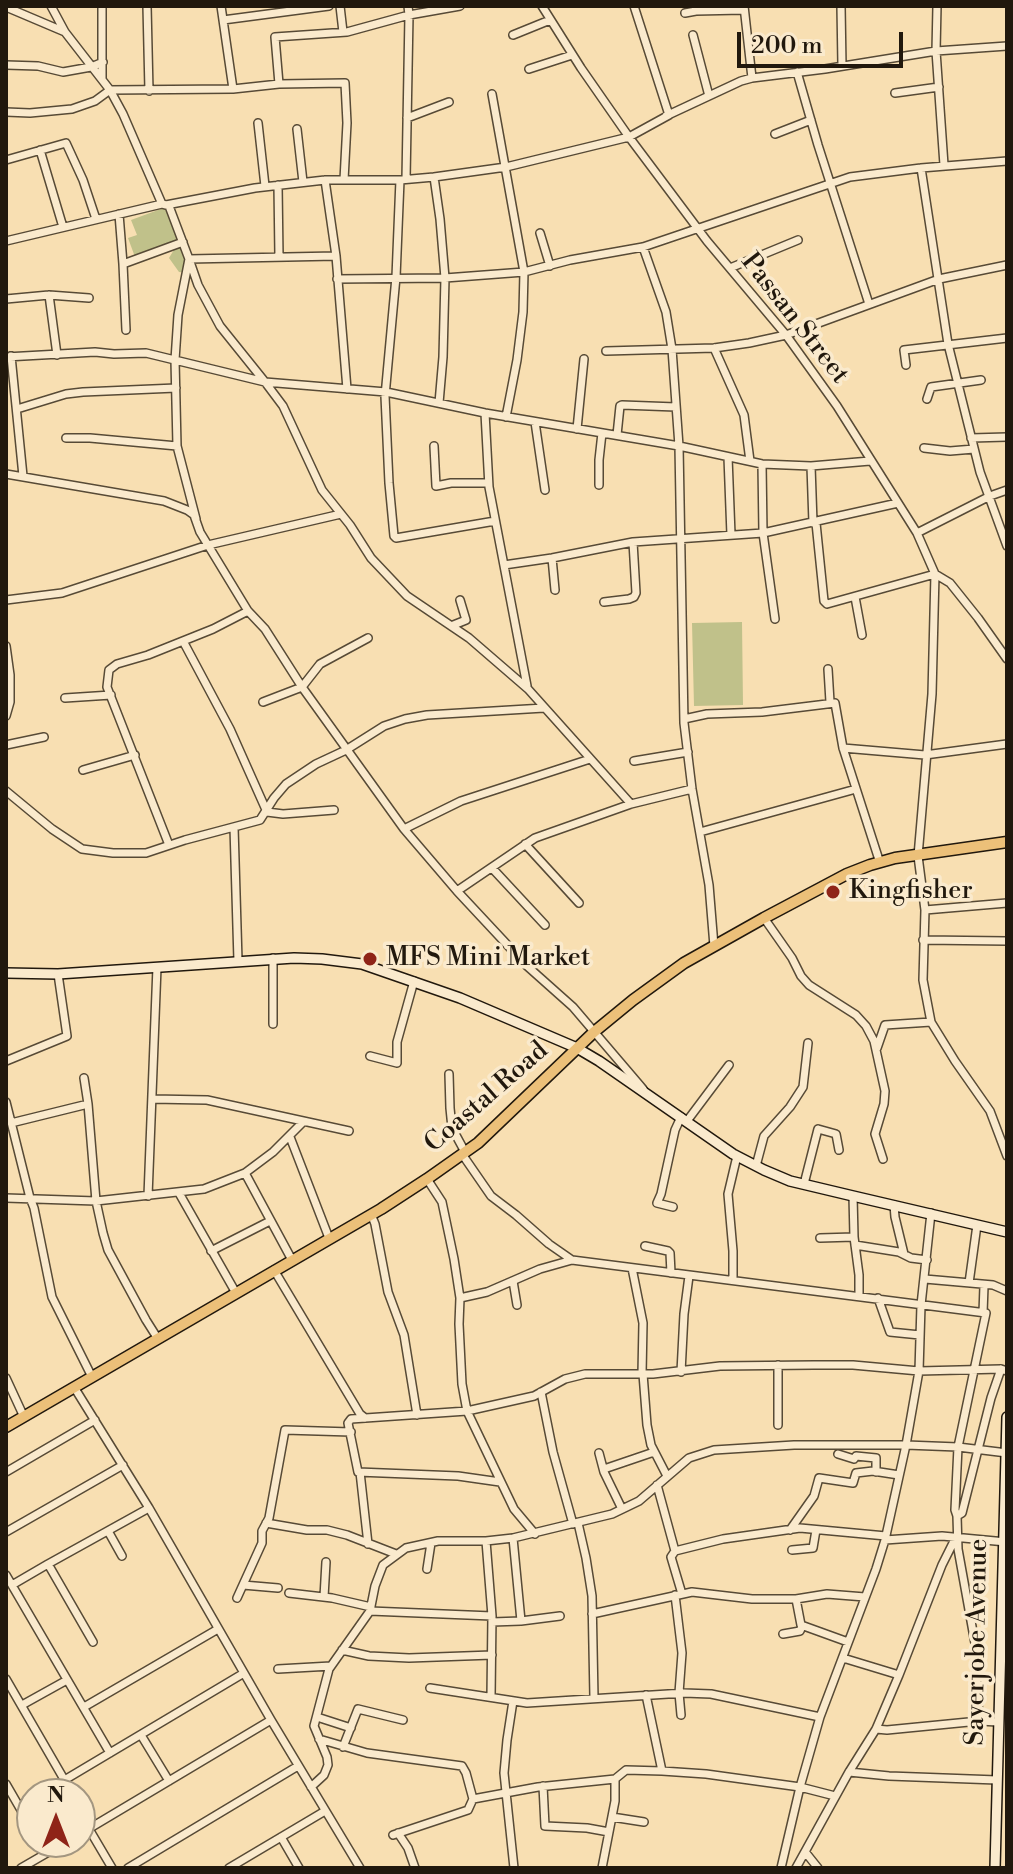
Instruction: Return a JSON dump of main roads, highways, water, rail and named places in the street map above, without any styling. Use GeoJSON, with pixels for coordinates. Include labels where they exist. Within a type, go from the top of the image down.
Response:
{"type":"FeatureCollection","features":[{"type":"Feature","properties":{"kind":"main road","name":"Coastal Road"},"geometry":{"type":"LineString","coordinates":[[6,1427],[427,1179],[478,1143],[594,1032],[684,963],[847,874],[895,858],[1007,842]]}},
{"type":"Feature","properties":{"kind":"place","name":"Kingfisher"},"geometry":{"type":"Point","coordinates":[833,892]}},
{"type":"Feature","properties":{"kind":"place","name":"MFS Mini Market"},"geometry":{"type":"Point","coordinates":[370,959]}}]}
